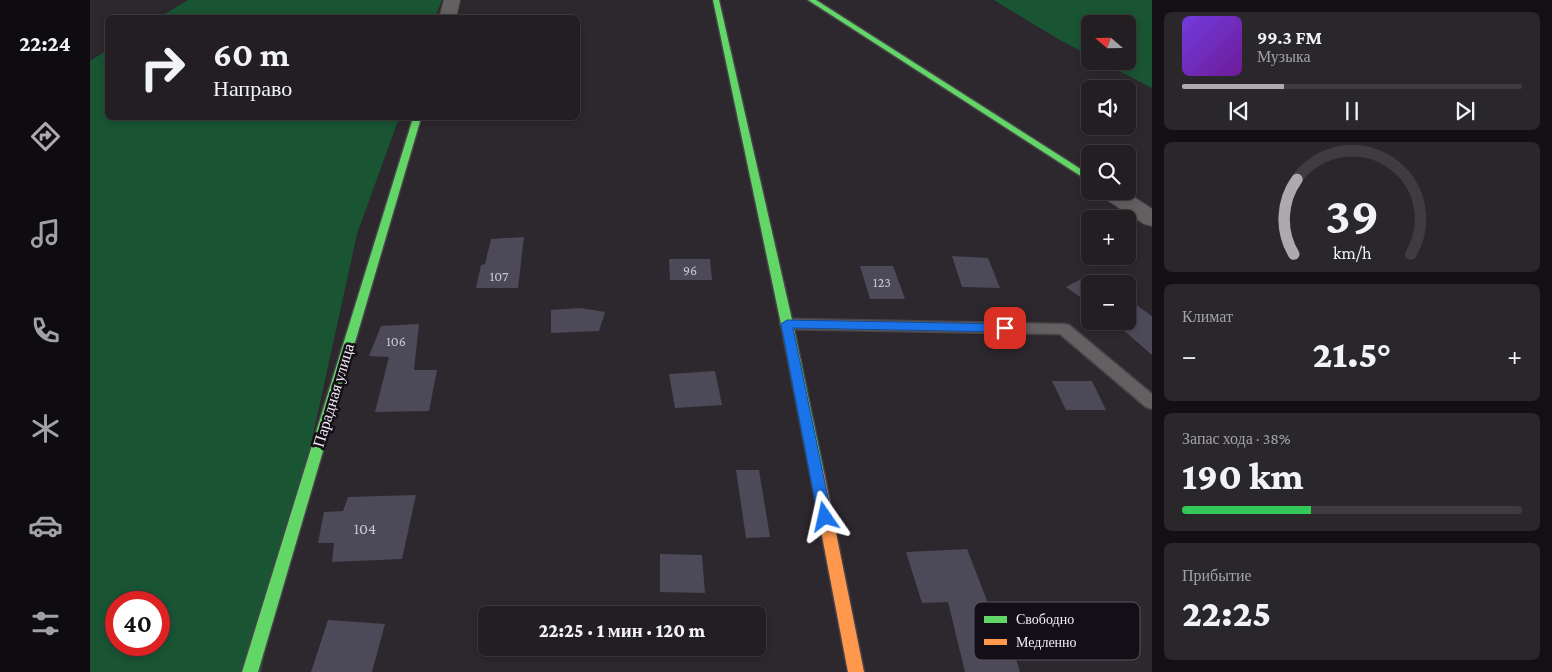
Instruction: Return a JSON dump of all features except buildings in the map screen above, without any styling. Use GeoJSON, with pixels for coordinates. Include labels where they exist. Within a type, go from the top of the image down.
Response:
{"type":"FeatureCollection","features":[{"type":"Feature","properties":{"kind":"street"},"geometry":{"type":"LineString","coordinates":[[448,15],[452,0]]}},
{"type":"Feature","properties":{"kind":"street"},"geometry":{"type":"LineString","coordinates":[[716,0],[787,324],[856,672]]}},
{"type":"Feature","properties":{"kind":"street"},"geometry":{"type":"LineString","coordinates":[[811,0],[1081,173]]}},
{"type":"Feature","properties":{"kind":"street","name":"Парадная улица"},"geometry":{"type":"LineString","coordinates":[[250,672],[416,120]]}},
{"type":"Feature","properties":{"kind":"street"},"geometry":{"type":"LineString","coordinates":[[1124,200],[1152,218]]}},
{"type":"Feature","properties":{"kind":"lane"},"geometry":{"type":"LineString","coordinates":[[787,324],[1064,329],[1152,403]]}},
{"type":"Feature","properties":{"kind":"green space"},"geometry":{"type":"Polygon","coordinates":[[[188,0],[442,0],[436,15],[163,15],[188,0]]]}},
{"type":"Feature","properties":{"kind":"green space"},"geometry":{"type":"Polygon","coordinates":[[[994,0],[1152,0],[1152,88],[1117,70],[1136,70],[1136,15],[1081,15],[1081,51],[994,0]]]}},
{"type":"Feature","properties":{"kind":"green space"},"geometry":{"type":"Polygon","coordinates":[[[105,51],[105,120],[398,120],[357,234],[261,672],[90,672],[90,61],[105,51]]]}},
{"type":"Feature","properties":{"kind":"traffic: fast"},"geometry":{"type":"LineString","coordinates":[[716,0],[787,324],[817,473]]}},
{"type":"Feature","properties":{"kind":"traffic: fast"},"geometry":{"type":"LineString","coordinates":[[811,0],[1081,173]]}},
{"type":"Feature","properties":{"kind":"traffic: fast"},"geometry":{"type":"LineString","coordinates":[[250,672],[416,120]]}},
{"type":"Feature","properties":{"kind":"traffic: slow"},"geometry":{"type":"LineString","coordinates":[[817,473],[856,672]]}},
{"type":"Feature","properties":{"kind":"route"},"geometry":{"type":"LineString","coordinates":[[825,517],[787,324],[1005,328]]}}]}
